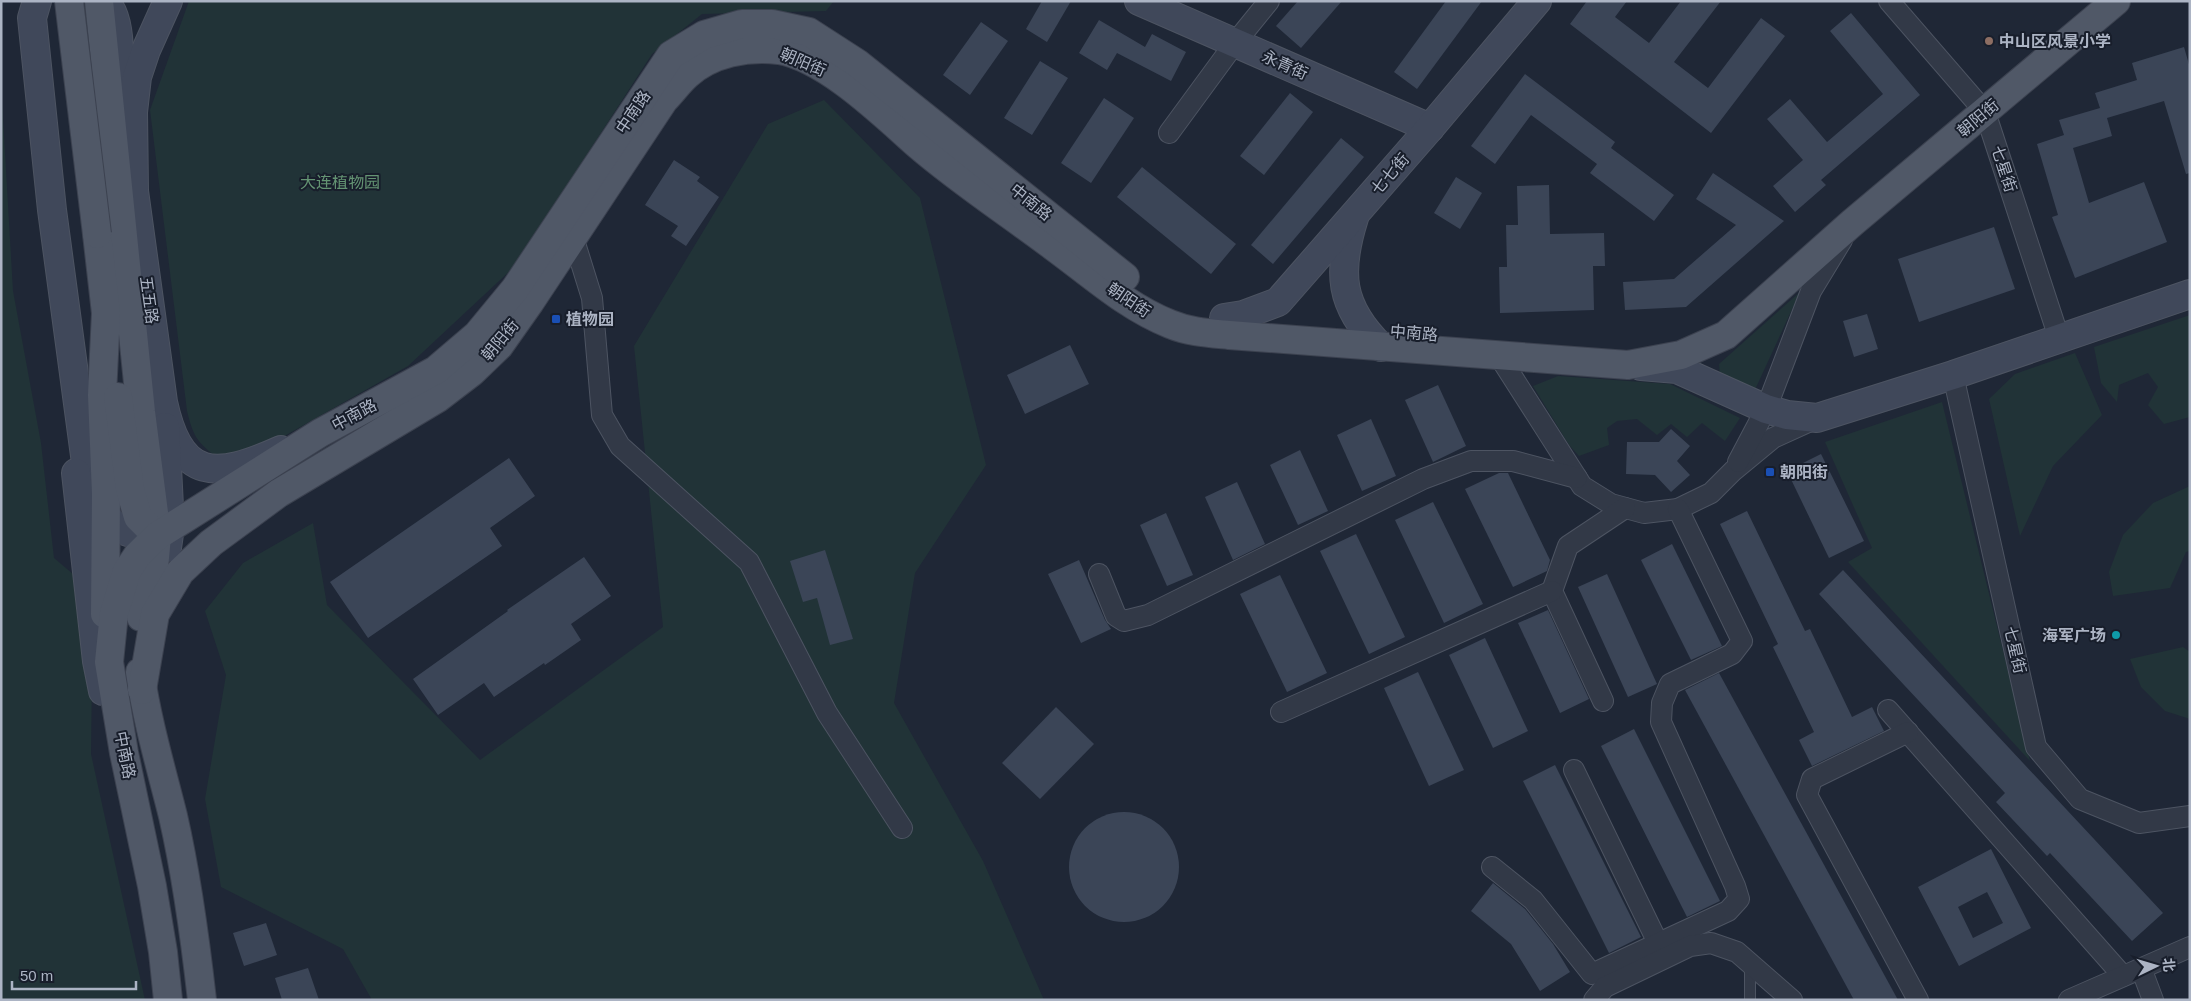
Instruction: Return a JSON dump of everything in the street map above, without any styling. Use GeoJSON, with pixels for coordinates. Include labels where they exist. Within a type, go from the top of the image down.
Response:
{"type":"FeatureCollection","features":[{"type":"Feature","properties":{"kind":"main road"},"geometry":{"type":"LineString","coordinates":[[37,1],[32,18],[34,41],[52,210],[68,404],[97,661],[106,705],[124,753]]}},
{"type":"Feature","properties":{"kind":"main road"},"geometry":{"type":"LineString","coordinates":[[69,1],[106,312],[130,489],[138,517],[165,533],[178,537],[279,493]]}},
{"type":"Feature","properties":{"kind":"main road"},"geometry":{"type":"LineString","coordinates":[[34,41],[40,24],[50,14],[73,1]]}},
{"type":"Feature","properties":{"kind":"main road"},"geometry":{"type":"LineString","coordinates":[[99,1],[141,412],[165,533]]}},
{"type":"Feature","properties":{"kind":"main road"},"geometry":{"type":"LineString","coordinates":[[103,1],[112,10],[116,23],[121,112],[134,191]]}},
{"type":"Feature","properties":{"kind":"main road","name":"五五路"},"geometry":{"type":"LineString","coordinates":[[168,1],[137,77],[133,112],[134,191],[169,427],[180,450],[194,463],[217,470],[243,464],[320,433]]}},
{"type":"Feature","properties":{"kind":"main road","name":"永青街"},"geometry":{"type":"LineString","coordinates":[[1139,1],[1430,128]]}},
{"type":"Feature","properties":{"kind":"main road","name":"七七街"},"geometry":{"type":"LineString","coordinates":[[1224,318],[1243,315],[1278,302],[1430,128],[1537,1]]}},
{"type":"Feature","properties":{"kind":"main road","name":"朝阳街"},"geometry":{"type":"LineString","coordinates":[[279,493],[438,398],[472,372],[499,346],[664,100],[687,74],[702,64],[729,52],[755,48],[781,51],[798,56],[830,73],[857,92],[930,155],[1147,314],[1193,332],[1372,338],[1499,356],[1628,365],[1681,355],[1726,334],[1852,223],[2116,1]]}},
{"type":"Feature","properties":{"kind":"main road","name":"中南路"},"geometry":{"type":"LineString","coordinates":[[168,1000],[163,952],[152,886],[124,753],[109,662],[114,613],[128,570],[137,556],[165,533],[320,433],[436,370],[477,335],[515,289],[671,55],[704,35],[742,24],[772,24],[809,32],[857,63],[1124,276],[1171,307],[1204,317],[1372,338],[1602,350],[1628,365]]}},
{"type":"Feature","properties":{"kind":"main road"},"geometry":{"type":"LineString","coordinates":[[52,210],[86,463],[92,492],[106,517],[120,529],[140,537],[165,533]]}},
{"type":"Feature","properties":{"kind":"main road"},"geometry":{"type":"LineString","coordinates":[[1355,214],[1347,238],[1343,279],[1349,303],[1372,338]]}},
{"type":"Feature","properties":{"kind":"main road"},"geometry":{"type":"LineString","coordinates":[[1628,365],[1677,369],[1766,410],[1787,415],[1818,418],[1953,375],[2190,294]]}},
{"type":"Feature","properties":{"kind":"main road"},"geometry":{"type":"LineString","coordinates":[[106,312],[102,395],[106,517],[105,610],[109,662]]}},
{"type":"Feature","properties":{"kind":"main road"},"geometry":{"type":"LineString","coordinates":[[164,402],[165,533],[148,599],[138,624],[136,646],[142,690],[173,816],[190,900],[205,996]]}},
{"type":"Feature","properties":{"kind":"main road"},"geometry":{"type":"LineString","coordinates":[[142,690],[154,614],[180,572],[211,543],[279,493]]}},
{"type":"Feature","properties":{"kind":"street"},"geometry":{"type":"LineString","coordinates":[[1169,133],[1235,43],[1269,1]]}},
{"type":"Feature","properties":{"kind":"street","name":"七星街"},"geometry":{"type":"LineString","coordinates":[[1889,1],[1985,112],[2059,338]]}},
{"type":"Feature","properties":{"kind":"street"},"geometry":{"type":"LineString","coordinates":[[1733,471],[1766,410],[1811,291],[1852,223]]}},
{"type":"Feature","properties":{"kind":"street"},"geometry":{"type":"LineString","coordinates":[[573,237],[592,298],[602,415],[620,446],[749,562],[827,713],[902,828]]}},
{"type":"Feature","properties":{"kind":"street"},"geometry":{"type":"LineString","coordinates":[[1499,356],[1582,486],[1611,504],[1644,513],[1678,509],[1712,493],[1733,471],[1773,438],[1818,418]]}},
{"type":"Feature","properties":{"kind":"street","name":"七星街"},"geometry":{"type":"LineString","coordinates":[[1953,375],[2036,747],[2080,799],[2139,824],[2190,816]]}},
{"type":"Feature","properties":{"kind":"street"},"geometry":{"type":"LineString","coordinates":[[1099,574],[1116,616],[1124,622],[1148,615],[1424,479],[1471,461],[1513,460],[1577,478]]}},
{"type":"Feature","properties":{"kind":"street"},"geometry":{"type":"LineString","coordinates":[[1603,701],[1552,591],[1568,546],[1626,508]]}},
{"type":"Feature","properties":{"kind":"street"},"geometry":{"type":"LineString","coordinates":[[1492,867],[1533,900],[1592,974],[1728,911],[1739,899],[1735,886],[1661,722],[1662,703],[1670,684],[1732,654],[1742,641],[1678,509]]}},
{"type":"Feature","properties":{"kind":"street"},"geometry":{"type":"LineString","coordinates":[[1281,712],[1552,591]]}},
{"type":"Feature","properties":{"kind":"street"},"geometry":{"type":"LineString","coordinates":[[1888,710],[2132,972],[2153,1000]]}},
{"type":"Feature","properties":{"kind":"street"},"geometry":{"type":"LineString","coordinates":[[1908,732],[1812,779],[1807,795],[1918,1000]]}},
{"type":"Feature","properties":{"kind":"street"},"geometry":{"type":"LineString","coordinates":[[1574,770],[1658,943]]}},
{"type":"Feature","properties":{"kind":"street"},"geometry":{"type":"LineString","coordinates":[[1594,1000],[1605,987],[1690,946],[1711,943],[1737,952],[1792,1000]]}},
{"type":"Feature","properties":{"kind":"street"},"geometry":{"type":"LineString","coordinates":[[2069,1000],[2190,947]]}},
{"type":"Feature","properties":{"kind":"lane"},"geometry":{"type":"LineString","coordinates":[[1750,963],[1750,1000]]}},
{"type":"Feature","properties":{"kind":"green space","name":"大连植物园"},"geometry":{"type":"Polygon","coordinates":[[[189,1],[834,1],[826,11],[702,14],[652,54],[515,266],[408,366],[258,451],[215,456],[196,437],[187,411],[150,110],[189,1]]]}},
{"type":"Feature","properties":{"kind":"green space"},"geometry":{"type":"Polygon","coordinates":[[[1,84],[13,291],[41,443],[54,558],[93,591],[91,754],[145,1000],[1,1000],[1,84]]]}},
{"type":"Feature","properties":{"kind":"green space"},"geometry":{"type":"Polygon","coordinates":[[[824,100],[920,198],[986,465],[915,573],[894,703],[983,861],[1044,1000],[372,1000],[343,949],[221,887],[205,799],[226,675],[205,611],[243,563],[313,523],[327,605],[480,760],[663,627],[634,346],[768,124],[824,100]]]}},
{"type":"Feature","properties":{"kind":"green space"},"geometry":{"type":"Polygon","coordinates":[[[1800,292],[1753,394],[1720,376],[1719,364],[1800,292]]]}},
{"type":"Feature","properties":{"kind":"green space"},"geometry":{"type":"Polygon","coordinates":[[[2190,315],[2190,417],[2164,424],[2148,405],[2158,387],[2148,373],[2119,385],[2117,402],[2101,383],[2094,347],[2190,315]]]}},
{"type":"Feature","properties":{"kind":"green space"},"geometry":{"type":"Polygon","coordinates":[[[2075,353],[2102,415],[2053,466],[2020,536],[1989,399],[2015,374],[2075,353]]]}},
{"type":"Feature","properties":{"kind":"green space"},"geometry":{"type":"Polygon","coordinates":[[[1558,376],[1670,384],[1740,418],[1725,441],[1702,423],[1687,437],[1671,424],[1657,435],[1637,419],[1617,421],[1607,428],[1609,445],[1579,456],[1569,445],[1533,386],[1558,376]]]}},
{"type":"Feature","properties":{"kind":"green space"},"geometry":{"type":"Polygon","coordinates":[[[1942,402],[2030,761],[1848,562],[1872,548],[1825,442],[1942,402]]]}},
{"type":"Feature","properties":{"kind":"green space"},"geometry":{"type":"Polygon","coordinates":[[[2190,486],[2190,551],[2186,552],[2170,588],[2113,596],[2109,572],[2123,535],[2153,503],[2190,486]]]}},
{"type":"Feature","properties":{"kind":"green space"},"geometry":{"type":"Polygon","coordinates":[[[2183,647],[2190,652],[2190,719],[2165,711],[2141,687],[2130,659],[2183,647]]]}},
{"type":"Feature","properties":{"kind":"building"},"geometry":{"type":"Polygon","coordinates":[[[1042,1],[1071,1],[1047,42],[1026,29],[1042,1]]]}},
{"type":"Feature","properties":{"kind":"building"},"geometry":{"type":"Polygon","coordinates":[[[1298,1],[1342,1],[1301,48],[1276,26],[1298,1]]]}},
{"type":"Feature","properties":{"kind":"building"},"geometry":{"type":"Polygon","coordinates":[[[1446,1],[1482,1],[1417,89],[1394,72],[1446,1]]]}},
{"type":"Feature","properties":{"kind":"building"},"geometry":{"type":"Polygon","coordinates":[[[1587,1],[1627,1],[1615,17],[1649,43],[1681,1],[1721,1],[1674,62],[1708,88],[1761,18],[1785,36],[1711,133],[1570,24],[1587,1]]]}},
{"type":"Feature","properties":{"kind":"building"},"geometry":{"type":"Polygon","coordinates":[[[1851,13],[1920,95],[1821,180],[1826,185],[1795,212],[1773,186],[1803,160],[1767,119],[1790,99],[1827,142],[1883,94],[1830,31],[1851,13]]]}},
{"type":"Feature","properties":{"kind":"building"},"geometry":{"type":"Polygon","coordinates":[[[1099,20],[1145,47],[1152,34],[1186,52],[1171,81],[1117,53],[1107,70],[1079,53],[1099,20]]]}},
{"type":"Feature","properties":{"kind":"building"},"geometry":{"type":"Polygon","coordinates":[[[981,22],[1008,41],[970,95],[943,75],[981,22]]]}},
{"type":"Feature","properties":{"kind":"building"},"geometry":{"type":"Polygon","coordinates":[[[2184,47],[2190,68],[2190,173],[2186,174],[2164,101],[2107,118],[2112,136],[2073,148],[2089,203],[2144,182],[2167,242],[2075,278],[2052,217],[2058,215],[2037,144],[2064,135],[2059,120],[2100,108],[2095,93],[2137,80],[2132,63],[2184,47]]]}},
{"type":"Feature","properties":{"kind":"building"},"geometry":{"type":"Polygon","coordinates":[[[1040,61],[1068,78],[1032,135],[1004,118],[1040,61]]]}},
{"type":"Feature","properties":{"kind":"building"},"geometry":{"type":"Polygon","coordinates":[[[1525,74],[1615,142],[1611,148],[1674,195],[1654,221],[1590,173],[1597,164],[1531,115],[1495,164],[1471,146],[1525,74]]]}},
{"type":"Feature","properties":{"kind":"building"},"geometry":{"type":"Polygon","coordinates":[[[1290,93],[1313,112],[1264,175],[1240,156],[1290,93]]]}},
{"type":"Feature","properties":{"kind":"building"},"geometry":{"type":"Polygon","coordinates":[[[1104,98],[1134,118],[1091,183],[1061,163],[1104,98]]]}},
{"type":"Feature","properties":{"kind":"building"},"geometry":{"type":"Polygon","coordinates":[[[1341,138],[1364,157],[1273,264],[1251,245],[1341,138]]]}},
{"type":"Feature","properties":{"kind":"building"},"geometry":{"type":"Polygon","coordinates":[[[674,160],[700,177],[697,181],[719,197],[686,246],[671,236],[678,226],[645,205],[674,160]]]}},
{"type":"Feature","properties":{"kind":"building"},"geometry":{"type":"Polygon","coordinates":[[[1142,167],[1236,244],[1211,274],[1117,197],[1142,167]]]}},
{"type":"Feature","properties":{"kind":"building"},"geometry":{"type":"Polygon","coordinates":[[[1713,173],[1784,221],[1686,307],[1625,310],[1623,282],[1674,279],[1736,225],[1696,199],[1713,173]]]}},
{"type":"Feature","properties":{"kind":"building"},"geometry":{"type":"Polygon","coordinates":[[[1456,177],[1482,193],[1460,229],[1434,213],[1456,177]]]}},
{"type":"Feature","properties":{"kind":"building"},"geometry":{"type":"Polygon","coordinates":[[[1549,185],[1550,234],[1604,233],[1605,266],[1593,266],[1594,310],[1500,313],[1499,267],[1507,267],[1506,225],[1518,225],[1517,186],[1549,185]]]}},
{"type":"Feature","properties":{"kind":"building"},"geometry":{"type":"Polygon","coordinates":[[[1994,227],[2015,289],[1919,322],[1898,259],[1994,227]]]}},
{"type":"Feature","properties":{"kind":"building"},"geometry":{"type":"Polygon","coordinates":[[[1867,314],[1878,349],[1854,357],[1843,321],[1867,314]]]}},
{"type":"Feature","properties":{"kind":"building"},"geometry":{"type":"Polygon","coordinates":[[[1070,345],[1089,384],[1025,414],[1007,375],[1070,345]]]}},
{"type":"Feature","properties":{"kind":"building"},"geometry":{"type":"Polygon","coordinates":[[[1438,385],[1466,446],[1433,462],[1405,400],[1438,385]]]}},
{"type":"Feature","properties":{"kind":"building"},"geometry":{"type":"Polygon","coordinates":[[[1371,419],[1396,476],[1362,491],[1337,435],[1371,419]]]}},
{"type":"Feature","properties":{"kind":"building"},"geometry":{"type":"Polygon","coordinates":[[[1671,429],[1690,446],[1677,461],[1690,475],[1671,492],[1655,475],[1626,474],[1627,442],[1659,442],[1671,429]]]}},
{"type":"Feature","properties":{"kind":"building"},"geometry":{"type":"Polygon","coordinates":[[[1300,450],[1328,511],[1298,525],[1270,465],[1300,450]]]}},
{"type":"Feature","properties":{"kind":"building"},"geometry":{"type":"Polygon","coordinates":[[[1821,454],[1864,541],[1829,558],[1787,471],[1821,454]]]}},
{"type":"Feature","properties":{"kind":"building"},"geometry":{"type":"Polygon","coordinates":[[[509,458],[535,496],[490,528],[502,546],[368,638],[330,582],[509,458]]]}},
{"type":"Feature","properties":{"kind":"building"},"geometry":{"type":"Polygon","coordinates":[[[1499,473],[1508,473],[1550,560],[1547,571],[1513,587],[1465,489],[1499,473]]]}},
{"type":"Feature","properties":{"kind":"building"},"geometry":{"type":"Polygon","coordinates":[[[1237,482],[1265,544],[1233,560],[1205,497],[1237,482]]]}},
{"type":"Feature","properties":{"kind":"building"},"geometry":{"type":"Polygon","coordinates":[[[1433,502],[1483,604],[1444,623],[1395,520],[1433,502]]]}},
{"type":"Feature","properties":{"kind":"building"},"geometry":{"type":"Polygon","coordinates":[[[1747,511],[1805,631],[1810,629],[1852,717],[1872,707],[1884,731],[1812,766],[1799,740],[1814,732],[1773,647],[1778,644],[1720,524],[1747,511]]]}},
{"type":"Feature","properties":{"kind":"building"},"geometry":{"type":"Polygon","coordinates":[[[1166,513],[1193,575],[1167,586],[1140,525],[1166,513]]]}},
{"type":"Feature","properties":{"kind":"building"},"geometry":{"type":"Polygon","coordinates":[[[1356,534],[1405,637],[1369,654],[1320,551],[1356,534]]]}},
{"type":"Feature","properties":{"kind":"building"},"geometry":{"type":"Polygon","coordinates":[[[1672,544],[1722,646],[1691,660],[1641,560],[1672,544]]]}},
{"type":"Feature","properties":{"kind":"building"},"geometry":{"type":"Polygon","coordinates":[[[825,550],[853,639],[830,645],[817,598],[803,602],[790,561],[825,550]]]}},
{"type":"Feature","properties":{"kind":"building"},"geometry":{"type":"Polygon","coordinates":[[[584,557],[611,596],[571,624],[581,640],[494,697],[484,683],[438,715],[413,679],[507,610],[584,557]]]}},
{"type":"Feature","properties":{"kind":"building"},"geometry":{"type":"Polygon","coordinates":[[[1079,560],[1105,620],[1111,629],[1081,643],[1048,574],[1079,560]]]}},
{"type":"Feature","properties":{"kind":"building"},"geometry":{"type":"Polygon","coordinates":[[[1843,570],[2163,913],[2132,941],[2050,853],[2047,856],[1996,802],[2005,793],[1819,594],[1843,570]]]}},
{"type":"Feature","properties":{"kind":"building"},"geometry":{"type":"Polygon","coordinates":[[[1607,574],[1657,684],[1628,697],[1578,587],[1607,574]]]}},
{"type":"Feature","properties":{"kind":"building"},"geometry":{"type":"Polygon","coordinates":[[[1280,575],[1327,673],[1287,692],[1240,594],[1280,575]]]}},
{"type":"Feature","properties":{"kind":"building"},"geometry":{"type":"Polygon","coordinates":[[[1548,610],[1589,699],[1560,713],[1518,623],[1548,610]]]}},
{"type":"Feature","properties":{"kind":"building"},"geometry":{"type":"Polygon","coordinates":[[[1485,638],[1528,731],[1493,748],[1449,655],[1485,638]]]}},
{"type":"Feature","properties":{"kind":"building"},"geometry":{"type":"Polygon","coordinates":[[[1418,672],[1464,770],[1429,786],[1384,688],[1418,672]]]}},
{"type":"Feature","properties":{"kind":"building"},"geometry":{"type":"Polygon","coordinates":[[[1719,673],[1898,1000],[1854,1000],[1685,690],[1719,673]]]}},
{"type":"Feature","properties":{"kind":"building"},"geometry":{"type":"Polygon","coordinates":[[[1056,707],[1094,744],[1040,799],[1002,763],[1056,707]]]}},
{"type":"Feature","properties":{"kind":"building"},"geometry":{"type":"Polygon","coordinates":[[[1634,729],[1720,901],[1687,917],[1601,746],[1634,729]]]}},
{"type":"Feature","properties":{"kind":"building"},"geometry":{"type":"Polygon","coordinates":[[[1555,765],[1641,937],[1609,953],[1523,781],[1555,765]]]}},
{"type":"Feature","properties":{"kind":"building"},"geometry":{"type":"Polygon","coordinates":[[[1124,812],[1145,816],[1163,828],[1175,846],[1179,867],[1175,888],[1163,906],[1145,918],[1124,922],[1103,918],[1085,906],[1073,888],[1069,867],[1073,846],[1085,828],[1103,816],[1124,812]]]}},
{"type":"Feature","properties":{"kind":"building"},"geometry":{"type":"Polygon","coordinates":[[[1991,849],[2031,928],[1959,966],[1918,887],[1991,849]],[[1987,892],[1958,907],[1973,938],[2003,923],[1987,892]]]}},
{"type":"Feature","properties":{"kind":"building"},"geometry":{"type":"Polygon","coordinates":[[[1493,883],[1525,909],[1553,944],[1570,972],[1540,991],[1511,944],[1471,911],[1493,883]]]}},
{"type":"Feature","properties":{"kind":"building"},"geometry":{"type":"Polygon","coordinates":[[[266,923],[277,955],[244,966],[233,933],[266,923]]]}},
{"type":"Feature","properties":{"kind":"building"},"geometry":{"type":"Polygon","coordinates":[[[308,968],[319,1000],[282,1000],[275,978],[308,968]]]}},
{"type":"Feature","properties":{"kind":"place","name":"中山区风景小学"},"geometry":{"type":"Point","coordinates":[1989,41]}},
{"type":"Feature","properties":{"kind":"place","name":"植物园"},"geometry":{"type":"Point","coordinates":[556,319]}},
{"type":"Feature","properties":{"kind":"place","name":"朝阳街"},"geometry":{"type":"Point","coordinates":[1770,472]}},
{"type":"Feature","properties":{"kind":"place","name":"海军广场"},"geometry":{"type":"Point","coordinates":[2116,635]}}]}
